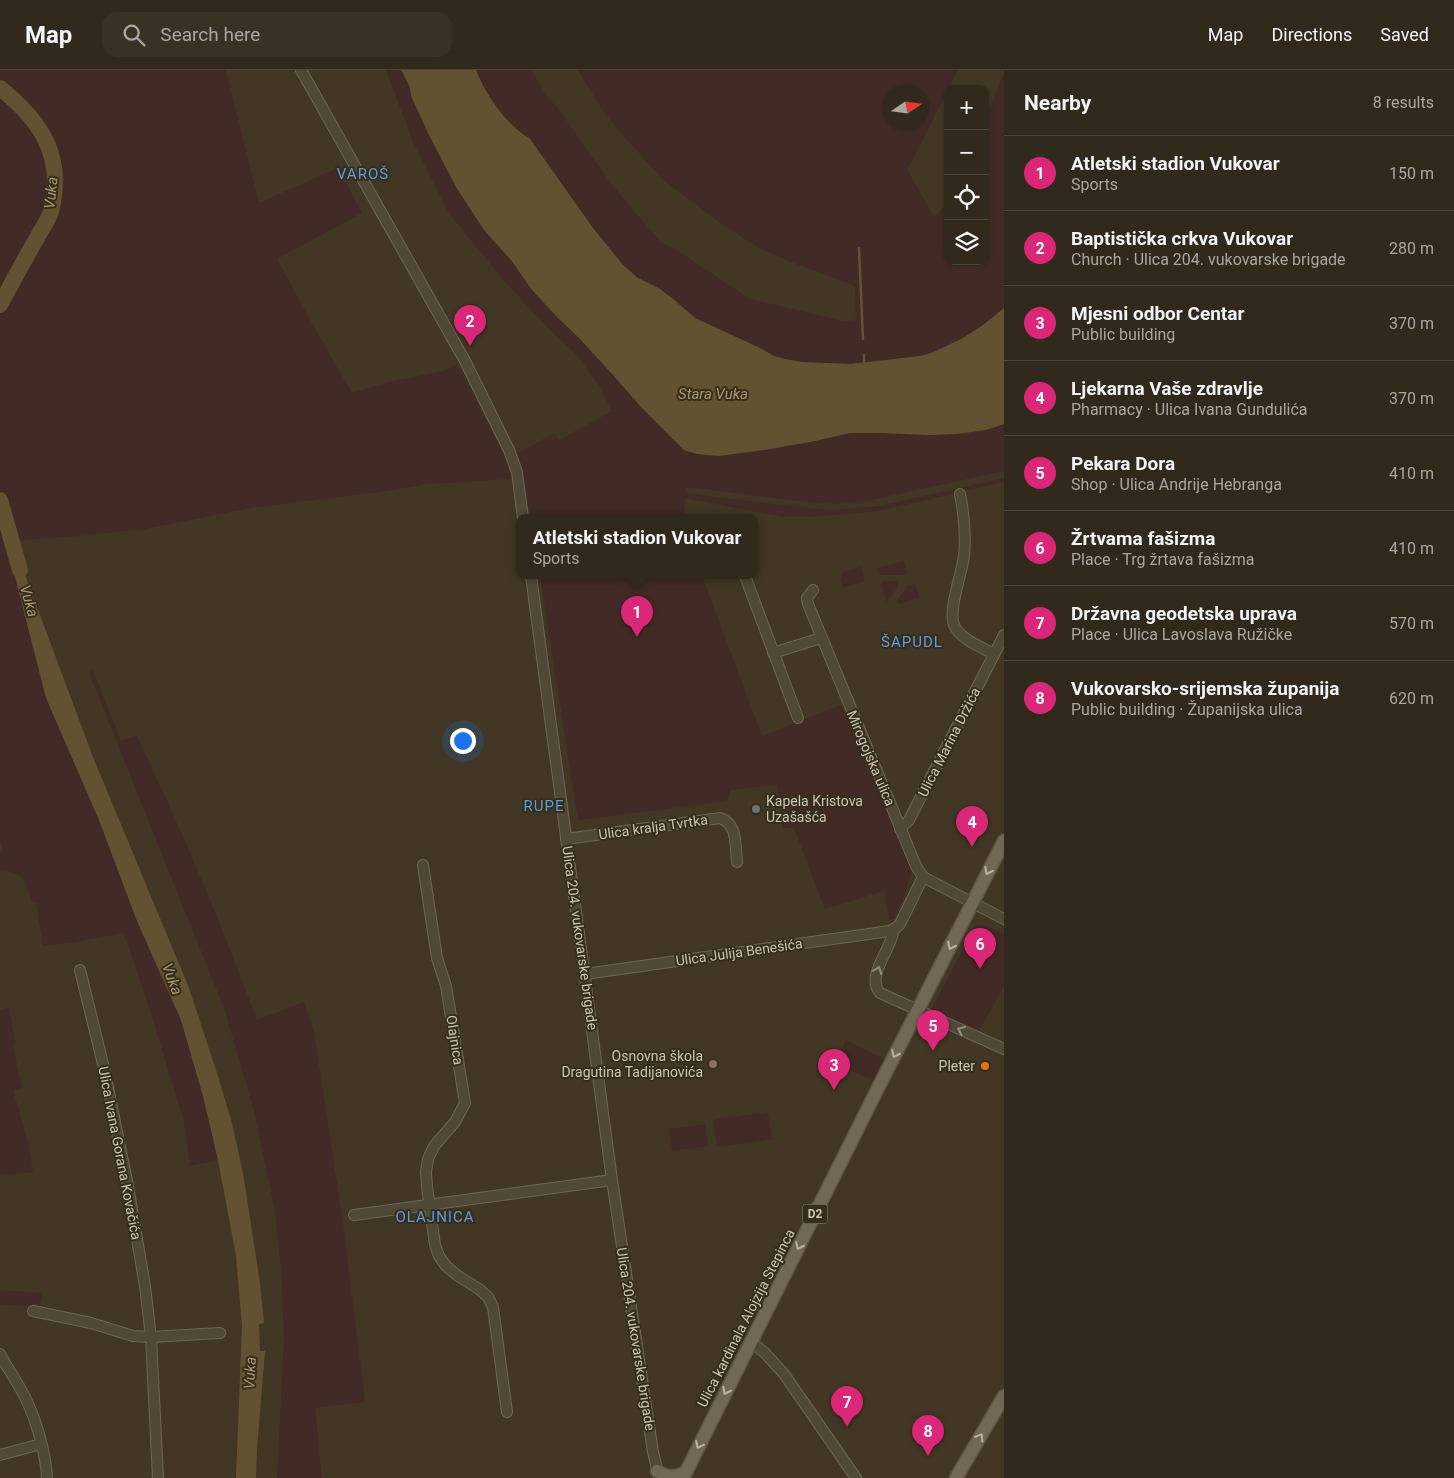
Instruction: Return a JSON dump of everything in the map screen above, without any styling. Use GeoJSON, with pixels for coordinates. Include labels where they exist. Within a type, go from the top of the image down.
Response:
{"type":"FeatureCollection","features":[{"type":"Feature","properties":{"kind":"main road","name":"D2"},"geometry":{"type":"LineString","coordinates":[[918,1010],[1004,841]]}},
{"type":"Feature","properties":{"kind":"main road","name":"Ulica kardinala Alojzija Stepinca"},"geometry":{"type":"LineString","coordinates":[[684,1475],[918,1010]]}},
{"type":"Feature","properties":{"kind":"main road"},"geometry":{"type":"LineString","coordinates":[[956,1478],[1004,1396]]}},
{"type":"Feature","properties":{"kind":"main road"},"geometry":{"type":"LineString","coordinates":[[658,1474],[668,1477],[684,1475]]}},
{"type":"Feature","properties":{"kind":"street"},"geometry":{"type":"LineString","coordinates":[[301,70],[465,361],[488,406],[516,468],[522,514]]}},
{"type":"Feature","properties":{"kind":"street"},"geometry":{"type":"LineString","coordinates":[[960,494],[964,556],[952,610],[952,619],[954,626],[960,634],[994,654]]}},
{"type":"Feature","properties":{"kind":"street","name":"Ulica 204. vukovarske brigade"},"geometry":{"type":"LineString","coordinates":[[531,579],[612,1180],[653,1452],[658,1474]]}},
{"type":"Feature","properties":{"kind":"street"},"geometry":{"type":"LineString","coordinates":[[746,579],[798,718]]}},
{"type":"Feature","properties":{"kind":"street","name":"Mirogojska ulica"},"geometry":{"type":"LineString","coordinates":[[813,590],[807,598],[821,638],[900,829],[916,866],[923,877]]}},
{"type":"Feature","properties":{"kind":"street","name":"Ulica Marina Držića"},"geometry":{"type":"LineString","coordinates":[[900,829],[909,820],[1004,635]]}},
{"type":"Feature","properties":{"kind":"street"},"geometry":{"type":"LineString","coordinates":[[773,654],[821,638]]}},
{"type":"Feature","properties":{"kind":"street","name":"Ulica kralja Tvrtka"},"geometry":{"type":"LineString","coordinates":[[566,839],[720,818],[727,820],[732,826],[738,862]]}},
{"type":"Feature","properties":{"kind":"street","name":"Olajnica"},"geometry":{"type":"LineString","coordinates":[[423,865],[437,958],[446,986],[465,1103],[455,1122],[434,1146],[428,1159],[426,1172],[428,1204],[435,1245],[439,1256],[446,1266],[488,1297],[493,1307],[508,1412]]}},
{"type":"Feature","properties":{"kind":"street"},"geometry":{"type":"LineString","coordinates":[[1004,919],[923,877],[900,924],[894,929],[890,944],[876,974],[875,985],[880,993],[1004,1050]]}},
{"type":"Feature","properties":{"kind":"street","name":"Ulica Julija Benešića"},"geometry":{"type":"LineString","coordinates":[[585,974],[884,932],[894,929]]}},
{"type":"Feature","properties":{"kind":"street","name":"Ulica Ivana Gorana Kovačića"},"geometry":{"type":"LineString","coordinates":[[80,970],[104,1068],[128,1186],[145,1286],[151,1338],[158,1478]]}},
{"type":"Feature","properties":{"kind":"street"},"geometry":{"type":"LineString","coordinates":[[354,1214],[612,1180]]}},
{"type":"Feature","properties":{"kind":"street"},"geometry":{"type":"LineString","coordinates":[[33,1311],[91,1323],[133,1336],[151,1338],[220,1333]]}},
{"type":"Feature","properties":{"kind":"street"},"geometry":{"type":"LineString","coordinates":[[751,1342],[765,1353],[784,1374],[856,1478]]}},
{"type":"Feature","properties":{"kind":"street"},"geometry":{"type":"LineString","coordinates":[[0,1354],[3,1366],[21,1389],[31,1411],[41,1444],[48,1478]]}},
{"type":"Feature","properties":{"kind":"street"},"geometry":{"type":"LineString","coordinates":[[0,1455],[41,1444]]}},
{"type":"Feature","properties":{"kind":"shaded area"},"geometry":{"type":"Polygon","coordinates":[[[0,70],[226,70],[259,203],[338,168],[362,213],[277,259],[352,393],[389,382],[444,371],[457,364],[503,453],[511,479],[428,484],[381,492],[256,507],[145,529],[13,541],[15,548],[14,573],[99,820],[137,921],[181,1020],[203,1096],[218,1160],[190,1166],[184,1122],[154,1023],[123,933],[43,946],[36,903],[32,902],[23,879],[15,873],[0,871],[0,855],[3,850],[0,840],[0,70]]]}},
{"type":"Feature","properties":{"kind":"shaded area"},"geometry":{"type":"Polygon","coordinates":[[[386,70],[401,70],[429,135],[456,187],[484,230],[511,260],[532,290],[671,438],[719,456],[810,442],[850,433],[956,434],[986,430],[1004,424],[1004,471],[871,500],[840,504],[814,503],[687,487],[686,493],[832,510],[879,506],[1004,478],[1004,482],[879,511],[811,517],[783,517],[685,498],[683,514],[530,514],[522,493],[514,455],[554,433],[559,440],[612,411],[600,387],[579,357],[550,330],[508,285],[450,215],[413,142],[386,70]]]}},
{"type":"Feature","properties":{"kind":"shaded area"},"geometry":{"type":"Polygon","coordinates":[[[476,70],[531,70],[547,97],[557,107],[612,185],[661,242],[678,251],[750,299],[843,321],[856,321],[855,286],[759,248],[719,222],[663,180],[603,111],[578,70],[958,70],[950,85],[944,85],[944,97],[929,127],[929,85],[884,85],[884,130],[927,130],[907,170],[934,216],[944,207],[944,265],[989,265],[989,109],[1004,73],[1004,308],[963,338],[934,352],[920,356],[851,364],[802,362],[774,356],[695,318],[660,289],[638,278],[623,265],[593,228],[530,139],[505,118],[485,90],[476,70]]]}},
{"type":"Feature","properties":{"kind":"shaded area"},"geometry":{"type":"Polygon","coordinates":[[[904,561],[907,575],[879,575],[877,568],[904,561]]]}},
{"type":"Feature","properties":{"kind":"shaded area"},"geometry":{"type":"Polygon","coordinates":[[[861,567],[865,581],[842,588],[840,580],[843,572],[861,567]]]}},
{"type":"Feature","properties":{"kind":"shaded area"},"geometry":{"type":"Polygon","coordinates":[[[540,579],[703,579],[762,736],[841,705],[912,870],[904,897],[893,919],[889,920],[884,891],[825,909],[794,828],[783,828],[777,785],[730,790],[727,801],[578,820],[540,579]]]}},
{"type":"Feature","properties":{"kind":"shaded area"},"geometry":{"type":"Polygon","coordinates":[[[897,581],[898,587],[886,602],[881,582],[897,581]]]}},
{"type":"Feature","properties":{"kind":"shaded area"},"geometry":{"type":"Polygon","coordinates":[[[915,584],[919,598],[898,604],[897,600],[908,586],[915,584]]]}},
{"type":"Feature","properties":{"kind":"shaded area"},"geometry":{"type":"Polygon","coordinates":[[[93,670],[121,741],[134,736],[137,737],[154,772],[200,877],[257,1020],[304,1002],[314,1032],[343,1223],[365,1402],[315,1408],[322,1478],[277,1478],[284,1341],[282,1282],[275,1211],[254,1111],[224,1008],[89,673],[93,670]]]}},
{"type":"Feature","properties":{"kind":"shaded area"},"geometry":{"type":"Polygon","coordinates":[[[976,925],[987,926],[1004,934],[1004,986],[979,1031],[930,1012],[976,925]]]}},
{"type":"Feature","properties":{"kind":"shaded area"},"geometry":{"type":"Polygon","coordinates":[[[9,1008],[15,1042],[13,1044],[22,1088],[13,1090],[28,1142],[33,1172],[0,1176],[0,1010],[9,1008]]]}},
{"type":"Feature","properties":{"kind":"shaded area"},"geometry":{"type":"Polygon","coordinates":[[[846,1040],[886,1060],[875,1081],[838,1065],[836,1061],[846,1040]]]}},
{"type":"Feature","properties":{"kind":"shaded area"},"geometry":{"type":"Polygon","coordinates":[[[768,1112],[772,1139],[717,1147],[713,1120],[768,1112]]]}},
{"type":"Feature","properties":{"kind":"shaded area"},"geometry":{"type":"Polygon","coordinates":[[[705,1124],[708,1146],[672,1151],[669,1129],[705,1124]]]}},
{"type":"Feature","properties":{"kind":"shaded area"},"geometry":{"type":"Polygon","coordinates":[[[0,1290],[43,1293],[40,1306],[0,1305],[0,1290]]]}},
{"type":"Feature","properties":{"kind":"water","name":"Stara Vuka"},"geometry":{"type":"Polygon","coordinates":[[[401,70],[476,70],[498,109],[521,133],[530,139],[593,228],[623,265],[638,278],[660,289],[695,318],[774,356],[802,362],[851,364],[920,356],[934,352],[963,338],[1004,308],[1004,424],[986,430],[956,434],[850,433],[810,442],[718,456],[697,454],[684,450],[641,407],[578,337],[532,290],[511,260],[484,230],[456,187],[429,135],[401,70]]]}},
{"type":"Feature","properties":{"kind":"water"},"geometry":{"type":"Polygon","coordinates":[[[15,548],[93,757],[189,988],[232,1123],[243,1173],[260,1283],[264,1323],[259,1324],[260,1351],[265,1351],[256,1478],[236,1478],[242,1326],[236,1256],[218,1160],[203,1096],[181,1020],[137,921],[99,820],[46,698],[14,573],[15,548]]]}},
{"type":"Feature","properties":{"kind":"waterway","name":"Vuka"},"geometry":{"type":"LineString","coordinates":[[0,88],[27,113],[38,127],[52,157],[55,173],[55,191],[50,214],[0,305]]}},
{"type":"Feature","properties":{"kind":"waterway"},"geometry":{"type":"LineString","coordinates":[[859,248],[863,339]]}},
{"type":"Feature","properties":{"kind":"waterway"},"geometry":{"type":"LineString","coordinates":[[864,355],[864,363]]}},
{"type":"Feature","properties":{"kind":"waterway","name":"Vuka"},"geometry":{"type":"LineString","coordinates":[[0,500],[20,570]]}},
{"type":"Feature","properties":{"kind":"place","name":"Baptistička crkva Vukovar"},"geometry":{"type":"Point","coordinates":[470,346]}},
{"type":"Feature","properties":{"kind":"place","name":"Atletski stadion Vukovar"},"geometry":{"type":"Point","coordinates":[637,637]}},
{"type":"Feature","properties":{"kind":"place","name":"Kapela Kristova Uzašašća"},"geometry":{"type":"Point","coordinates":[756,809]}},
{"type":"Feature","properties":{"kind":"place","name":"Ljekarna Vaše zdravlje"},"geometry":{"type":"Point","coordinates":[972,847]}},
{"type":"Feature","properties":{"kind":"place","name":"Žrtvama fašizma"},"geometry":{"type":"Point","coordinates":[980,969]}},
{"type":"Feature","properties":{"kind":"place","name":"Pekara Dora"},"geometry":{"type":"Point","coordinates":[933,1051]}},
{"type":"Feature","properties":{"kind":"place","name":"Osnovna škola Dragutina Tadijanovića"},"geometry":{"type":"Point","coordinates":[713,1064]}},
{"type":"Feature","properties":{"kind":"place","name":"Pleter"},"geometry":{"type":"Point","coordinates":[985,1066]}},
{"type":"Feature","properties":{"kind":"place","name":"Mjesni odbor Centar"},"geometry":{"type":"Point","coordinates":[834,1090]}},
{"type":"Feature","properties":{"kind":"place","name":"Državna geodetska uprava"},"geometry":{"type":"Point","coordinates":[847,1427]}},
{"type":"Feature","properties":{"kind":"place","name":"Vukovarsko-srijemska županija"},"geometry":{"type":"Point","coordinates":[928,1456]}},
{"type":"Feature","properties":{"kind":"district","name":"VAROŠ"},"geometry":{"type":"Point","coordinates":[363,174]}},
{"type":"Feature","properties":{"kind":"district","name":"ŠAPUDL"},"geometry":{"type":"Point","coordinates":[912,642]}},
{"type":"Feature","properties":{"kind":"district","name":"RUPE"},"geometry":{"type":"Point","coordinates":[544,806]}},
{"type":"Feature","properties":{"kind":"district","name":"OLAJNICA"},"geometry":{"type":"Point","coordinates":[435,1217]}}]}
